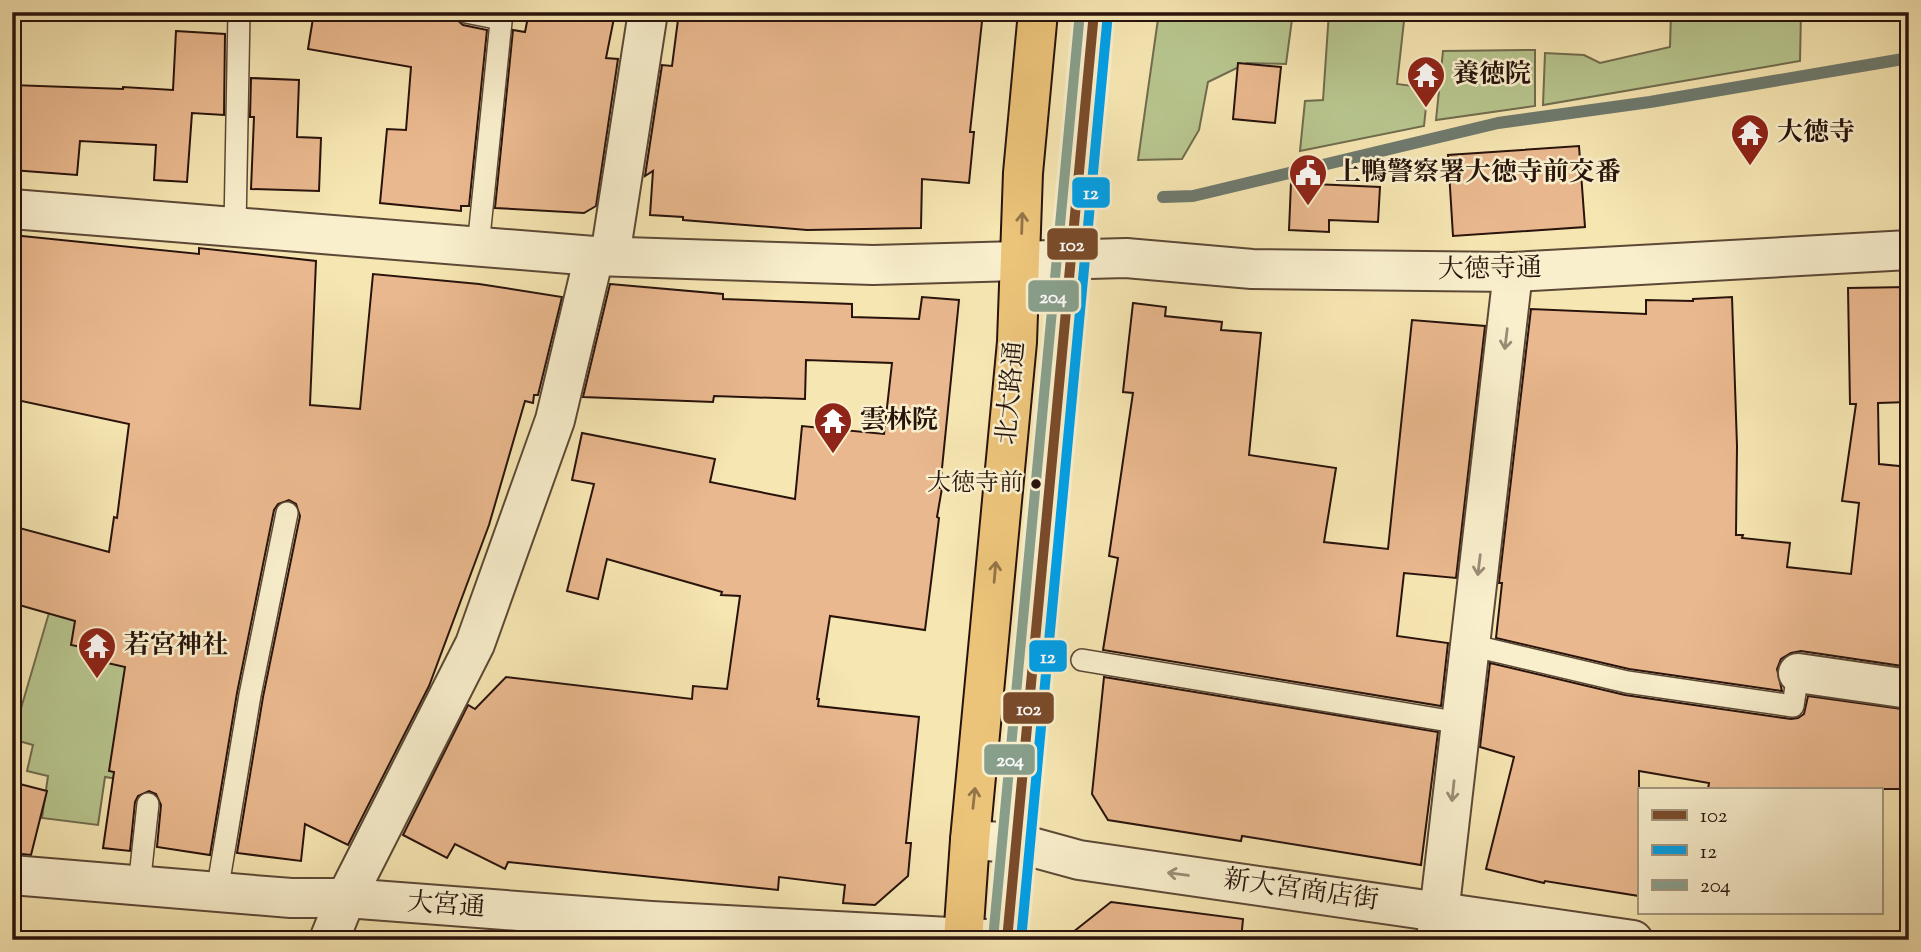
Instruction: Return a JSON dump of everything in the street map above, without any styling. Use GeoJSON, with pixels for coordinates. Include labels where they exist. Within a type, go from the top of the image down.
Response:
{"type":"FeatureCollection","features":[{"type":"Feature","properties":{"kind":"main road","name":"北大路通"},"geometry":{"type":"LineString","coordinates":[[963,939],[1017,342],[1023,173],[1038,12]]}},
{"type":"Feature","properties":{"kind":"main road","name":"北大路通"},"geometry":{"type":"LineString","coordinates":[[1007,940],[1094,12]]}},
{"type":"Feature","properties":{"kind":"street"},"geometry":{"type":"LineString","coordinates":[[329,940],[346,898],[475,643],[555,420],[602,256],[648,12]]}},
{"type":"Feature","properties":{"kind":"street","name":"大徳寺通"},"geometry":{"type":"LineString","coordinates":[[12,209],[602,256],[873,265],[1126,258],[1252,269],[1513,272],[1909,250]]}},
{"type":"Feature","properties":{"kind":"street"},"geometry":{"type":"LineString","coordinates":[[1438,925],[1513,272]]}},
{"type":"Feature","properties":{"kind":"street"},"geometry":{"type":"LineString","coordinates":[[1798,673],[1909,689]]}},
{"type":"Feature","properties":{"kind":"street","name":"新大宮商店街"},"geometry":{"type":"LineString","coordinates":[[970,840],[1017,844],[1079,860],[1438,925],[1633,940]]}},
{"type":"Feature","properties":{"kind":"street","name":"大宮通"},"geometry":{"type":"LineString","coordinates":[[12,875],[292,898],[346,898],[650,930],[1007,940]]}},
{"type":"Feature","properties":{"kind":"lane"},"geometry":{"type":"LineString","coordinates":[[235,227],[239,12]]}},
{"type":"Feature","properties":{"kind":"lane"},"geometry":{"type":"LineString","coordinates":[[466,12],[502,16],[478,247]]}},
{"type":"Feature","properties":{"kind":"lane"},"geometry":{"type":"LineString","coordinates":[[217,891],[250,695],[287,513]]}},
{"type":"Feature","properties":{"kind":"lane"},"geometry":{"type":"LineString","coordinates":[[1470,645],[1627,681],[1793,706],[1798,673]]}},
{"type":"Feature","properties":{"kind":"lane"},"geometry":{"type":"LineString","coordinates":[[1082,660],[1461,723]]}},
{"type":"Feature","properties":{"kind":"lane"},"geometry":{"type":"LineString","coordinates":[[139,886],[148,804]]}},
{"type":"Feature","properties":{"kind":"green space"},"geometry":{"type":"Polygon","coordinates":[[[1159,12],[1293,12],[1286,64],[1247,63],[1208,82],[1199,130],[1182,159],[1138,160],[1159,12]]]}},
{"type":"Feature","properties":{"kind":"green space"},"geometry":{"type":"Polygon","coordinates":[[[1329,12],[1405,12],[1397,84],[1428,88],[1424,126],[1300,151],[1305,101],[1323,100],[1329,12]]]}},
{"type":"Feature","properties":{"kind":"green space"},"geometry":{"type":"Polygon","coordinates":[[[1671,12],[1801,12],[1800,61],[1543,105],[1545,53],[1584,55],[1600,63],[1670,47],[1671,12]]]}},
{"type":"Feature","properties":{"kind":"green space"},"geometry":{"type":"Polygon","coordinates":[[[1535,50],[1535,106],[1436,120],[1443,51],[1535,50]]]}},
{"type":"Feature","properties":{"kind":"green space","name":"若宮神社"},"geometry":{"type":"Polygon","coordinates":[[[51,606],[174,625],[150,784],[105,777],[98,825],[42,818],[48,776],[27,771],[33,745],[12,739],[51,606]]]}},
{"type":"Feature","properties":{"kind":"building"},"geometry":{"type":"Polygon","coordinates":[[[314,12],[423,12],[455,18],[463,25],[487,30],[469,206],[461,206],[461,211],[380,203],[387,129],[406,130],[411,67],[308,49],[314,12]]]}},
{"type":"Feature","properties":{"kind":"building"},"geometry":{"type":"Polygon","coordinates":[[[529,12],[582,12],[614,18],[606,58],[618,59],[596,206],[584,213],[495,208],[513,30],[525,32],[529,12]]]}},
{"type":"Feature","properties":{"kind":"building"},"geometry":{"type":"Polygon","coordinates":[[[679,12],[983,12],[970,132],[974,132],[969,183],[922,179],[921,228],[807,230],[650,215],[653,171],[645,176],[662,65],[672,66],[679,12]]]}},
{"type":"Feature","properties":{"kind":"building"},"geometry":{"type":"Polygon","coordinates":[[[176,31],[225,34],[224,115],[192,113],[187,182],[154,180],[156,145],[80,141],[77,175],[12,170],[12,85],[173,90],[176,31]]]}},
{"type":"Feature","properties":{"kind":"building"},"geometry":{"type":"Polygon","coordinates":[[[1238,63],[1281,67],[1275,123],[1233,119],[1238,63]]]}},
{"type":"Feature","properties":{"kind":"building"},"geometry":{"type":"Polygon","coordinates":[[[251,78],[299,80],[297,137],[321,138],[319,191],[251,189],[254,117],[250,117],[251,78]]]}},
{"type":"Feature","properties":{"kind":"building"},"geometry":{"type":"Polygon","coordinates":[[[1579,146],[1585,227],[1453,236],[1448,155],[1579,146]]]}},
{"type":"Feature","properties":{"kind":"building"},"geometry":{"type":"Polygon","coordinates":[[[1291,183],[1380,187],[1378,222],[1329,220],[1329,232],[1289,230],[1291,183]]]}},
{"type":"Feature","properties":{"kind":"building"},"geometry":{"type":"Polygon","coordinates":[[[12,235],[199,254],[199,248],[316,261],[310,405],[360,409],[373,274],[479,284],[562,297],[538,395],[534,395],[533,403],[525,401],[489,525],[429,686],[348,845],[305,824],[301,861],[237,853],[263,697],[300,516],[296,504],[289,500],[278,504],[274,510],[237,693],[210,855],[157,847],[161,805],[156,794],[149,791],[138,796],[135,802],[130,851],[103,848],[114,772],[109,771],[125,667],[90,659],[92,649],[71,645],[75,621],[12,603],[12,526],[109,552],[114,517],[117,518],[129,424],[12,399],[12,235]]]}},
{"type":"Feature","properties":{"kind":"building"},"geometry":{"type":"Polygon","coordinates":[[[610,284],[723,294],[723,299],[852,304],[852,317],[919,319],[922,297],[959,300],[939,518],[925,630],[830,616],[817,699],[818,706],[919,717],[906,843],[911,843],[908,876],[875,905],[843,903],[845,885],[779,877],[778,890],[508,862],[505,869],[455,844],[447,858],[403,835],[468,705],[475,709],[506,677],[692,699],[693,686],[727,689],[740,596],[721,595],[722,592],[607,559],[598,599],[567,591],[594,484],[572,480],[582,433],[715,459],[710,482],[795,499],[802,426],[884,434],[892,363],[806,360],[805,399],[714,396],[713,402],[583,397],[610,284]]]}},
{"type":"Feature","properties":{"kind":"building"},"geometry":{"type":"Polygon","coordinates":[[[1909,287],[1909,402],[1878,403],[1879,464],[1909,467],[1909,667],[1801,651],[1781,659],[1777,669],[1782,691],[1629,669],[1496,638],[1502,583],[1499,583],[1531,309],[1646,314],[1646,300],[1693,301],[1732,297],[1737,446],[1736,535],[1790,543],[1787,567],[1851,574],[1859,503],[1842,501],[1856,404],[1850,404],[1848,288],[1909,287]]]}},
{"type":"Feature","properties":{"kind":"building"},"geometry":{"type":"Polygon","coordinates":[[[1133,303],[1166,307],[1165,316],[1222,322],[1221,330],[1261,333],[1249,455],[1336,468],[1324,542],[1388,549],[1412,320],[1485,326],[1456,578],[1404,573],[1397,636],[1448,643],[1441,706],[1103,650],[1118,558],[1109,556],[1133,393],[1123,392],[1133,303]]]}},
{"type":"Feature","properties":{"kind":"building"},"geometry":{"type":"Polygon","coordinates":[[[1490,663],[1625,695],[1791,719],[1804,714],[1808,696],[1909,710],[1909,789],[1708,788],[1709,783],[1639,771],[1638,896],[1545,881],[1544,883],[1486,869],[1514,757],[1480,747],[1490,663]]]}},
{"type":"Feature","properties":{"kind":"building"},"geometry":{"type":"Polygon","coordinates":[[[1104,677],[1438,732],[1421,865],[1242,836],[1241,841],[1108,820],[1092,794],[1104,677]]]}},
{"type":"Feature","properties":{"kind":"building"},"geometry":{"type":"Polygon","coordinates":[[[12,782],[47,791],[31,855],[12,853],[12,782]]]}},
{"type":"Feature","properties":{"kind":"building"},"geometry":{"type":"Polygon","coordinates":[[[1111,902],[1243,919],[1241,940],[1063,940],[1111,902]]]}},
{"type":"Feature","properties":{"kind":"waterway"},"geometry":{"type":"LineString","coordinates":[[1163,197],[1193,196],[1498,123],[1650,102],[1909,58]]}},
{"type":"Feature","properties":{"kind":"transit line","name":"204"},"geometry":{"type":"LineString","coordinates":[[993,939],[1080,12]]}},
{"type":"Feature","properties":{"kind":"transit line","name":"102"},"geometry":{"type":"LineString","coordinates":[[1007,940],[1094,12]]}},
{"type":"Feature","properties":{"kind":"transit line","name":"12"},"geometry":{"type":"LineString","coordinates":[[1021,940],[1108,13]]}},
{"type":"Feature","properties":{"kind":"place","name":"養徳院"},"geometry":{"type":"Point","coordinates":[1426,109]}},
{"type":"Feature","properties":{"kind":"place","name":"大徳寺"},"geometry":{"type":"Point","coordinates":[1750,167]}},
{"type":"Feature","properties":{"kind":"place","name":"上鴨警察署大徳寺前交番"},"geometry":{"type":"Point","coordinates":[1308,207]}},
{"type":"Feature","properties":{"kind":"place","name":"雲林院"},"geometry":{"type":"Point","coordinates":[833,455]}},
{"type":"Feature","properties":{"kind":"place","name":"大徳寺前"},"geometry":{"type":"Point","coordinates":[1036,484]}},
{"type":"Feature","properties":{"kind":"place","name":"若宮神社"},"geometry":{"type":"Point","coordinates":[97,680]}}]}
